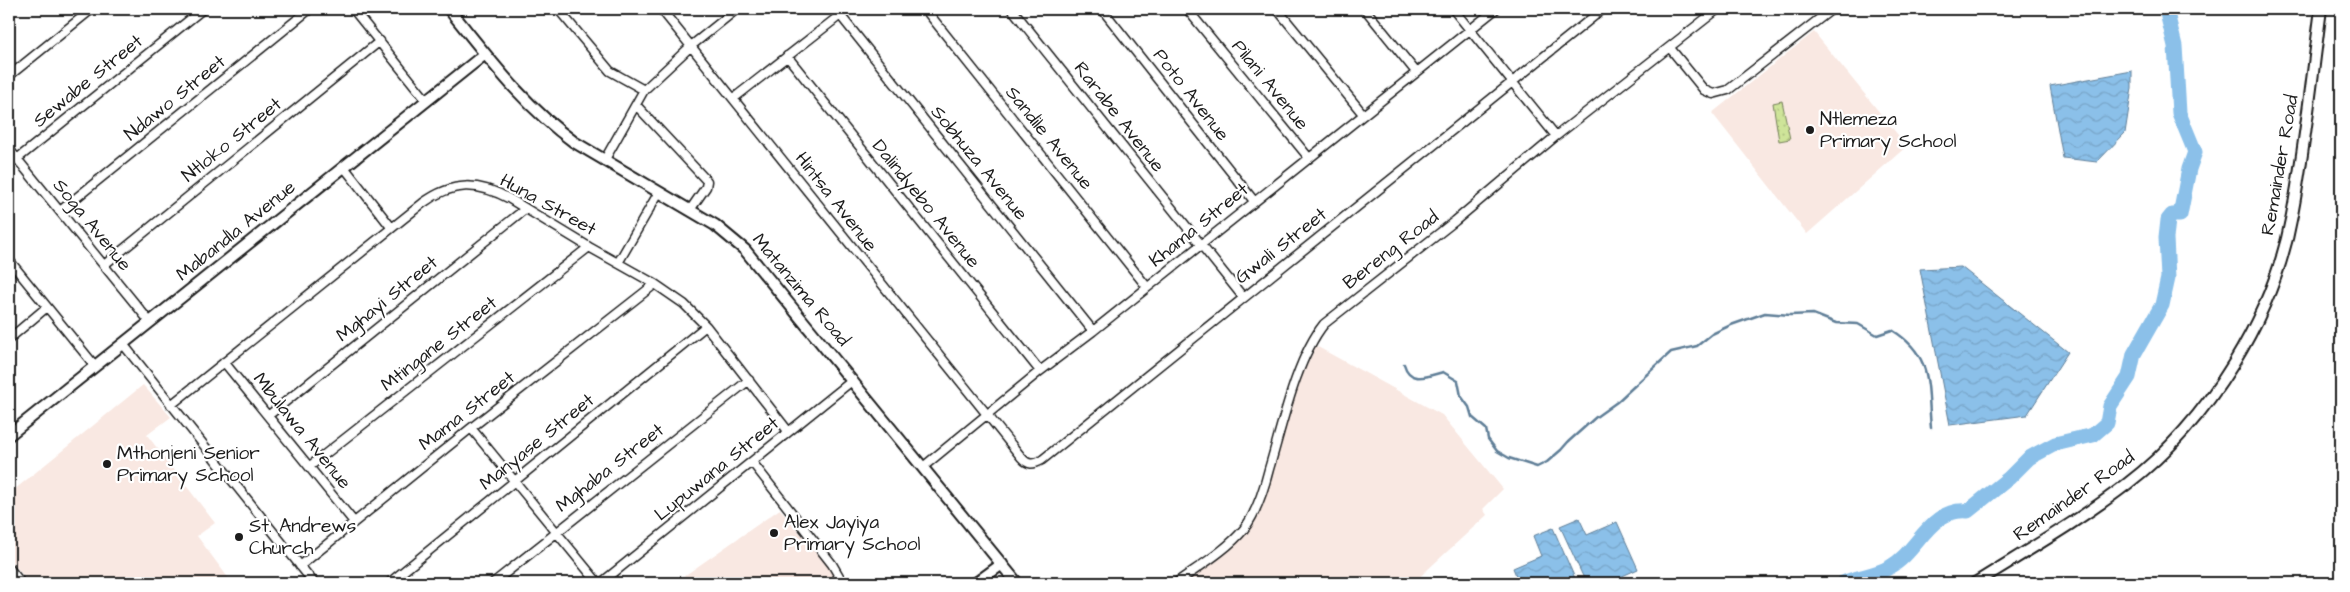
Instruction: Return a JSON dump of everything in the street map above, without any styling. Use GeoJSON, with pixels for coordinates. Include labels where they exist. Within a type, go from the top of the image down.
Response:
{"type":"FeatureCollection","features":[{"type":"Feature","properties":{"kind":"street"},"geometry":{"type":"LineString","coordinates":[[9,76],[92,9]]}},
{"type":"Feature","properties":{"kind":"street","name":"Sewabe Street"},"geometry":{"type":"LineString","coordinates":[[17,159],[203,9]]}},
{"type":"Feature","properties":{"kind":"street","name":"Ndawo Street"},"geometry":{"type":"LineString","coordinates":[[60,211],[310,9]]}},
{"type":"Feature","properties":{"kind":"street"},"geometry":{"type":"LineString","coordinates":[[353,9],[427,101]]}},
{"type":"Feature","properties":{"kind":"street","name":"Matanzima Road"},"geometry":{"type":"LineString","coordinates":[[449,9],[515,92],[547,122],[574,142],[715,225],[745,250],[1017,583]]}},
{"type":"Feature","properties":{"kind":"street"},"geometry":{"type":"LineString","coordinates":[[558,9],[610,71],[644,90]]}},
{"type":"Feature","properties":{"kind":"street","name":"Hintsa Avenue"},"geometry":{"type":"LineString","coordinates":[[661,9],[986,415]]}},
{"type":"Feature","properties":{"kind":"street"},"geometry":{"type":"LineString","coordinates":[[604,160],[644,90],[691,46],[737,9]]}},
{"type":"Feature","properties":{"kind":"street"},"geometry":{"type":"LineString","coordinates":[[734,98],[848,9]]}},
{"type":"Feature","properties":{"kind":"street","name":"Sandile Avenue"},"geometry":{"type":"LineString","coordinates":[[925,9],[1147,287]]}},
{"type":"Feature","properties":{"kind":"street","name":"Rarabe Avenue"},"geometry":{"type":"LineString","coordinates":[[1012,9],[1243,297]]}},
{"type":"Feature","properties":{"kind":"street","name":"Poto Avenue"},"geometry":{"type":"LineString","coordinates":[[1102,9],[1254,201]]}},
{"type":"Feature","properties":{"kind":"street","name":"Pilani Avenue"},"geometry":{"type":"LineString","coordinates":[[1187,9],[1309,158]]}},
{"type":"Feature","properties":{"kind":"street"},"geometry":{"type":"LineString","coordinates":[[1277,9],[1363,114]]}},
{"type":"Feature","properties":{"kind":"street"},"geometry":{"type":"LineString","coordinates":[[1365,9],[1416,72]]}},
{"type":"Feature","properties":{"kind":"street"},"geometry":{"type":"LineString","coordinates":[[1453,9],[1556,136]]}},
{"type":"Feature","properties":{"kind":"street","name":"Khama Street"},"geometry":{"type":"LineString","coordinates":[[923,467],[1040,371],[1093,331],[1496,9]]}},
{"type":"Feature","properties":{"kind":"street","name":"Gwali Street"},"geometry":{"type":"LineString","coordinates":[[986,415],[1026,463],[1037,463],[1604,9]]}},
{"type":"Feature","properties":{"kind":"street","name":"Bereng Road"},"geometry":{"type":"LineString","coordinates":[[1176,583],[1236,536],[1249,521],[1264,488],[1301,368],[1313,340],[1324,324],[1455,221],[1556,136],[1718,9]]}},
{"type":"Feature","properties":{"kind":"street"},"geometry":{"type":"LineString","coordinates":[[1670,48],[1704,90],[1718,94],[1728,90],[1832,9]]}},
{"type":"Feature","properties":{"kind":"street","name":"Remainder Road"},"geometry":{"type":"LineString","coordinates":[[1975,583],[2094,508],[2128,483],[2188,427],[2225,379],[2247,341],[2265,302],[2292,216],[2321,9]]}},
{"type":"Feature","properties":{"kind":"street","name":"Sobhuza Avenue"},"geometry":{"type":"LineString","coordinates":[[840,15],[1093,331]]}},
{"type":"Feature","properties":{"kind":"street","name":"Ntloko Street"},"geometry":{"type":"LineString","coordinates":[[104,265],[380,41]]}},
{"type":"Feature","properties":{"kind":"street","name":"Mabandla Avenue"},"geometry":{"type":"LineString","coordinates":[[9,435],[485,54]]}},
{"type":"Feature","properties":{"kind":"street","name":"Dalindyebo Avenue"},"geometry":{"type":"LineString","coordinates":[[787,56],[1040,371]]}},
{"type":"Feature","properties":{"kind":"street"},"geometry":{"type":"LineString","coordinates":[[636,105],[707,181],[706,188],[690,210]]}},
{"type":"Feature","properties":{"kind":"street","name":"Soga Avenue"},"geometry":{"type":"LineString","coordinates":[[9,149],[150,322]]}},
{"type":"Feature","properties":{"kind":"street"},"geometry":{"type":"LineString","coordinates":[[344,167],[391,227]]}},
{"type":"Feature","properties":{"kind":"street","name":"Huna Street"},"geometry":{"type":"LineString","coordinates":[[172,405],[391,227],[437,192],[456,186],[489,190],[510,199],[655,284],[684,304],[706,326],[788,432]]}},
{"type":"Feature","properties":{"kind":"street"},"geometry":{"type":"LineString","coordinates":[[618,262],[659,192]]}},
{"type":"Feature","properties":{"kind":"street","name":"Mghayi Street"},"geometry":{"type":"LineString","coordinates":[[269,416],[525,209]]}},
{"type":"Feature","properties":{"kind":"street","name":"Mtingane Street"},"geometry":{"type":"LineString","coordinates":[[310,466],[589,247]]}},
{"type":"Feature","properties":{"kind":"street"},"geometry":{"type":"LineString","coordinates":[[9,260],[95,366]]}},
{"type":"Feature","properties":{"kind":"street","name":"Mama Street"},"geometry":{"type":"LineString","coordinates":[[300,566],[471,428],[655,284]]}},
{"type":"Feature","properties":{"kind":"street"},"geometry":{"type":"LineString","coordinates":[[9,339],[47,307]]}},
{"type":"Feature","properties":{"kind":"street","name":"Manyase Street"},"geometry":{"type":"LineString","coordinates":[[389,583],[706,326]]}},
{"type":"Feature","properties":{"kind":"street"},"geometry":{"type":"LineString","coordinates":[[123,344],[314,583]]}},
{"type":"Feature","properties":{"kind":"street","name":"Mbulawa Avenue"},"geometry":{"type":"LineString","coordinates":[[224,362],[354,522]]}},
{"type":"Feature","properties":{"kind":"street","name":"Mghaba Street"},"geometry":{"type":"LineString","coordinates":[[493,583],[749,380]]}},
{"type":"Feature","properties":{"kind":"street","name":"Lupuwana Street"},"geometry":{"type":"LineString","coordinates":[[600,583],[853,380]]}},
{"type":"Feature","properties":{"kind":"street"},"geometry":{"type":"LineString","coordinates":[[471,428],[555,532],[600,583]]}},
{"type":"Feature","properties":{"kind":"street"},"geometry":{"type":"LineString","coordinates":[[752,462],[832,564],[843,583]]}},
{"type":"Feature","properties":{"kind":"street"},"geometry":{"type":"LineString","coordinates":[[976,583],[1002,564]]}},
{"type":"Feature","properties":{"kind":"street"},"geometry":{"type":"LineString","coordinates":[[9,568],[21,583]]}},
{"type":"Feature","properties":{"kind":"shaded area","name":"Ntlemeza Primary School"},"geometry":{"type":"Polygon","coordinates":[[[1814,32],[1907,146],[1807,234],[1712,113],[1814,32]]]}},
{"type":"Feature","properties":{"kind":"shaded area"},"geometry":{"type":"Polygon","coordinates":[[[1316,346],[1442,415],[1503,489],[1483,509],[1487,515],[1413,583],[1179,583],[1247,529],[1300,380],[1316,346]]]}},
{"type":"Feature","properties":{"kind":"shaded area","name":"Mthonjeni Senior Primary School"},"geometry":{"type":"Polygon","coordinates":[[[143,385],[171,417],[147,435],[215,523],[197,536],[232,583],[29,583],[9,558],[9,494],[143,385]]]}},
{"type":"Feature","properties":{"kind":"shaded area","name":"Alex Jayiya Primary School"},"geometry":{"type":"Polygon","coordinates":[[[780,509],[832,571],[838,583],[674,583],[780,509]]]}},
{"type":"Feature","properties":{"kind":"green space"},"geometry":{"type":"Polygon","coordinates":[[[1782,101],[1790,139],[1779,141],[1773,103],[1782,101]]]}},
{"type":"Feature","properties":{"kind":"water"},"geometry":{"type":"Polygon","coordinates":[[[2132,71],[2132,88],[2125,133],[2097,162],[2063,158],[2050,86],[2132,71]]]}},
{"type":"Feature","properties":{"kind":"water"},"geometry":{"type":"Polygon","coordinates":[[[1961,267],[2068,352],[2027,415],[1950,425],[1920,269],[1961,267]]]}},
{"type":"Feature","properties":{"kind":"water"},"geometry":{"type":"Polygon","coordinates":[[[1579,518],[1587,535],[1617,522],[1638,569],[1607,583],[1586,583],[1560,526],[1579,518]]]}},
{"type":"Feature","properties":{"kind":"water"},"geometry":{"type":"Polygon","coordinates":[[[1553,528],[1577,583],[1519,583],[1513,568],[1541,556],[1533,536],[1553,528]]]}},
{"type":"Feature","properties":{"kind":"waterway"},"geometry":{"type":"LineString","coordinates":[[1843,583],[1890,567],[1900,560],[1934,523],[1944,516],[1955,512],[1968,511],[2009,478],[2029,458],[2055,444],[2093,435],[2107,423],[2110,406],[2129,377],[2134,354],[2162,305],[2168,278],[2166,238],[2168,220],[2172,215],[2180,215],[2189,169],[2195,152],[2179,113],[2175,46],[2166,9]]}},
{"type":"Feature","properties":{"kind":"waterway"},"geometry":{"type":"LineString","coordinates":[[1404,364],[1407,371],[1415,377],[1426,377],[1443,372],[1458,381],[1461,396],[1469,407],[1472,417],[1486,429],[1488,439],[1497,451],[1509,458],[1537,467],[1547,462],[1596,417],[1617,402],[1671,352],[1697,346],[1712,334],[1765,313],[1813,314],[1836,323],[1858,324],[1877,335],[1892,330],[1906,340],[1922,361],[1926,373],[1931,428]]}},
{"type":"Feature","properties":{"kind":"place","name":"Ntlemeza Primary School"},"geometry":{"type":"Point","coordinates":[1810,130]}},
{"type":"Feature","properties":{"kind":"place","name":"Mthonjeni Senior Primary School"},"geometry":{"type":"Point","coordinates":[107,464]}},
{"type":"Feature","properties":{"kind":"place","name":"Alex Jayiya Primary School"},"geometry":{"type":"Point","coordinates":[774,533]}},
{"type":"Feature","properties":{"kind":"place","name":"St. Andrews Church"},"geometry":{"type":"Point","coordinates":[239,537]}}]}
